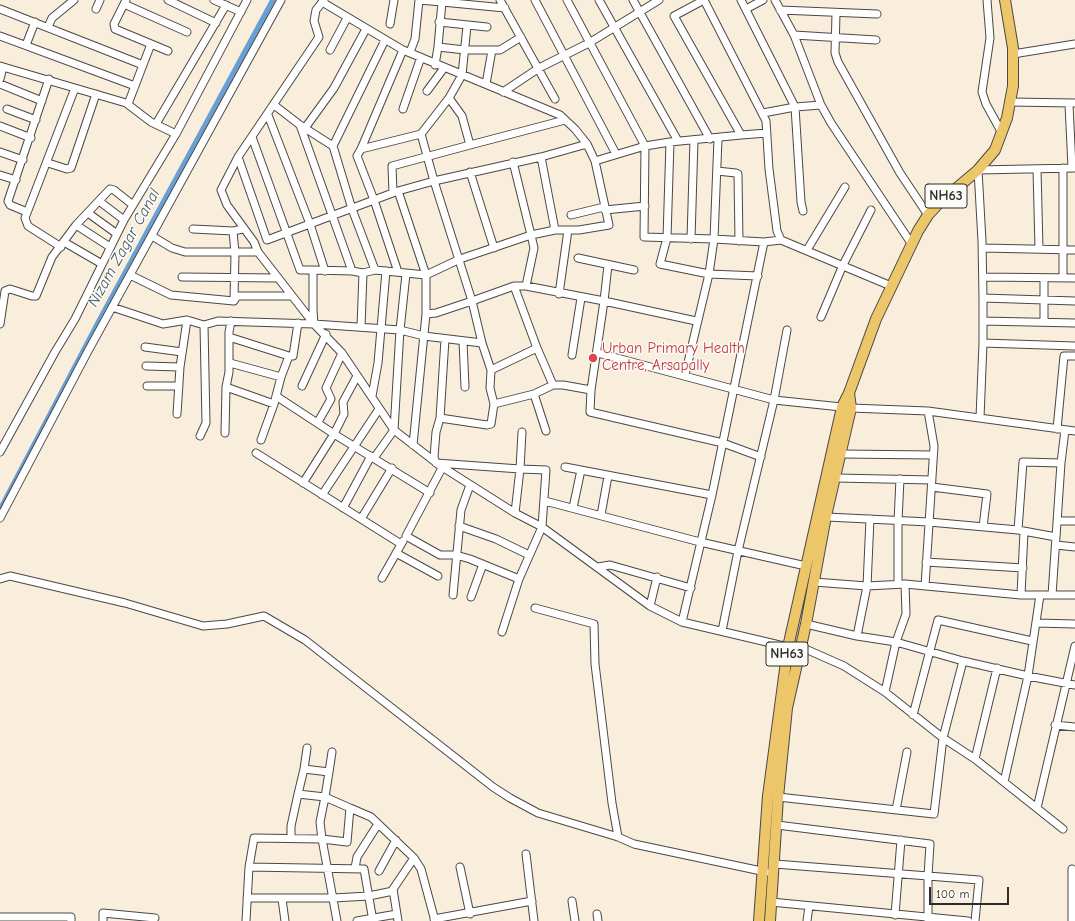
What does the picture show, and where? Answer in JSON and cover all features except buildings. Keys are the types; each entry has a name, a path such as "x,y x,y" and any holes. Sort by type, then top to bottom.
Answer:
{"highway":[{"name":"NH63","path":"759,921 768,796 788,647 806,566 849,393 874,326 911,243 928,215 940,202 978,170 996,150 1002,133 1013,86 1013,54 1005,0"},
{"name":"NH63","path":"770,921 775,864 778,797 787,708 841,454 846,408"}],"street":[{"path":"48,28 52,18 74,0"},
{"path":"96,9 100,0"},
{"path":"168,0 216,24"},
{"path":"214,0 225,3 241,12"},
{"path":"0,452 55,352 75,319 124,220 176,134 247,0"},
{"path":"0,518 112,308 281,0"},
{"path":"390,24 394,0"},
{"path":"398,272 374,200 357,156 406,51 415,38 419,0 505,8"},
{"path":"500,0 555,99"},
{"path":"535,0 616,154"},
{"path":"567,0 645,146 644,237 764,242 781,240 891,286"},
{"path":"600,0 678,141"},
{"path":"633,0 714,139 717,171 714,239 709,274 696,320 685,375"},
{"path":"503,92 539,68 589,43 641,13 659,0"},
{"path":"741,135 674,16 704,0 763,113 767,133 769,169 777,231 781,240"},
{"path":"741,0 795,107 801,202 803,211"},
{"path":"746,9 763,0"},
{"path":"775,0 794,35 821,106 911,243"},
{"path":"987,0 990,38 982,92 986,104 1002,133"},
{"path":"252,137 300,270 352,271 363,273 375,270 426,275 460,259 531,235 555,230 609,225 604,209 595,161 587,144 560,115 486,84 435,65 385,40 347,18 323,1 316,10 314,21 319,37 268,115 252,137 238,157 221,190 227,205 243,229 254,242 258,252 314,324 326,334 342,353 394,430 442,468 515,513 542,527 650,606 682,622 788,647 801,647 844,666 885,692 943,738 975,759 1063,829"},
{"path":"435,65 442,1"},
{"path":"168,51 115,29 114,24 125,2 187,32"},
{"path":"156,124 216,24 225,3"},
{"path":"0,9 143,65"},
{"path":"780,10 877,14"},
{"path":"836,13 835,37 838,62 900,173 928,215"},
{"path":"330,50 347,18"},
{"path":"26,45 35,22"},
{"path":"439,22 487,27"},
{"path":"361,150 421,134 449,98 462,75 467,26"},
{"path":"302,126 334,88 366,29"},
{"path":"794,35 876,40"},
{"path":"0,36 135,86"},
{"path":"438,47 465,50 500,50 521,37"},
{"path":"333,146 385,40"},
{"path":"128,104 151,44"},
{"path":"1013,54 1075,44"},
{"path":"486,84 492,50"},
{"path":"403,109 421,58"},
{"path":"0,78 2,67 49,79 128,104 156,124 176,134"},
{"path":"427,91 444,68"},
{"path":"28,212 8,204 31,138 49,79"},
{"path":"0,84 42,101"},
{"path":"75,88 25,221 28,226 102,264"},
{"path":"48,163 67,169 71,168 96,94"},
{"path":"449,98 462,116 470,145"},
{"path":"980,418 984,277 978,170 1037,170 1073,168 1072,104 1010,102"},
{"path":"274,105 302,126 333,146 352,209 375,270"},
{"path":"763,113 795,107 821,106"},
{"path":"7,109 36,120"},
{"path":"268,115 310,224 325,271"},
{"path":"413,445 426,314 426,275 396,192 392,166 427,155 565,120"},
{"path":"0,126 31,138"},
{"path":"302,126 352,271"},
{"path":"595,161 645,146 678,141 714,139 767,133"},
{"path":"421,134 434,181 460,259 482,343 491,370 490,388 494,404 492,422 487,425 440,418"},
{"path":"691,239 694,140"},
{"path":"670,142 667,238 660,264 709,274 758,276"},
{"path":"238,157 268,240 396,192 434,181 513,162 541,157 587,144"},
{"path":"0,152 23,160"},
{"path":"541,157 555,230"},
{"path":"513,162 534,248 526,286"},
{"path":"1063,168 1063,278"},
{"path":"1037,170 1039,249"},
{"path":"717,171 738,174 739,241"},
{"path":"470,172 494,248"},
{"path":"0,175 16,180"},
{"path":"807,250 845,187"},
{"path":"0,324 5,291 10,289 36,296 52,257 76,225 112,189 133,205"},
{"path":"99,201 124,220"},
{"path":"571,215 604,209 644,206"},
{"path":"821,317 843,265 871,210"},
{"path":"88,213 117,234"},
{"path":"76,225 110,247"},
{"path":"193,229 233,231 243,229"},
{"path":"559,294 568,230"},
{"path":"233,231 235,253 234,301"},
{"path":"152,236 172,248 185,252 258,252"},
{"path":"682,622 712,495 764,242"},
{"path":"983,248 1075,250"},
{"path":"578,258 634,270"},
{"path":"608,265 598,353 591,390 590,412 723,444 761,457"},
{"path":"313,270 314,324"},
{"path":"372,396 378,364 386,272"},
{"path":"361,326 363,273"},
{"path":"342,508 373,457 394,430 400,330 406,274"},
{"path":"130,275 171,295 234,301"},
{"path":"182,277 278,278"},
{"path":"984,277 1075,278"},
{"path":"1044,278 1044,322"},
{"path":"426,314 436,313 472,302 514,286 526,286 559,294 696,320"},
{"path":"514,286 553,386"},
{"path":"234,301 237,296 291,296"},
{"path":"572,355 581,298"},
{"path":"983,298 1075,301"},
{"path":"112,308 163,324 187,320 204,325 218,321 231,321 361,326 400,330 424,336 482,343"},
{"path":"177,414 180,367 187,320"},
{"path":"983,320 1075,324"},
{"path":"225,434 226,387 230,363 229,337 231,321"},
{"path":"229,337 293,356 298,323"},
{"path":"200,436 206,423 204,325"},
{"path":"722,631 738,551 774,400 787,330"},
{"path":"302,386 326,334"},
{"path":"435,462 436,432 440,418 445,339"},
{"path":"463,341 466,386"},
{"path":"983,343 1075,346"},
{"path":"145,347 182,352"},
{"path":"491,370 537,348"},
{"path":"318,422 331,399 326,388 342,353"},
{"path":"598,353 774,400 846,408 928,411 1075,431"},
{"path":"261,440 289,356"},
{"path":"1052,595 1061,463 1064,356 1075,356"},
{"path":"230,363 281,377"},
{"path":"146,366 180,367"},
{"path":"303,483 334,434 344,414 344,400 358,376"},
{"path":"494,404 534,394 553,386 563,385 591,390"},
{"path":"147,386 179,386"},
{"path":"226,387 274,404"},
{"path":"534,394 546,432"},
{"path":"276,396 318,422 334,434 392,468 430,493"},
{"path":"322,495 353,445 379,409"},
{"path":"925,586 934,455 934,446 928,411"},
{"path":"515,513 522,432"},
{"path":"256,453 401,544"},
{"path":"841,454 934,455"},
{"path":"435,462 546,470 545,502 542,527 529,555 502,632"},
{"path":"1021,595 1023,568 1021,530 1023,462 1061,463"},
{"path":"565,467 712,495"},
{"path":"362,519 392,468"},
{"path":"382,578 430,493 442,468"},
{"path":"573,508 581,470"},
{"path":"601,515 608,476"},
{"path":"836,478 900,480 932,483 987,494 983,527"},
{"path":"885,692 896,642 906,614 902,584 898,521 900,480"},
{"path":"453,595 461,510 470,485"},
{"path":"545,502 601,515 700,542 806,566"},
{"path":"827,517 929,522 1021,530 1056,537"},
{"path":"857,636 867,586 870,519"},
{"path":"1058,521 1075,521"},
{"path":"459,526 496,539 529,555"},
{"path":"406,536 440,555 456,555 484,564 520,579"},
{"path":"1056,545 1075,546"},
{"path":"396,552 438,576"},
{"path":"926,562 1023,568"},
{"path":"471,597 484,564"},
{"path":"598,567 607,564 657,577 691,588"},
{"path":"0,580 10,576 125,602 203,626 227,624 264,616 305,640 493,788 538,813 618,837 634,844 762,871 774,875"},
{"path":"650,606 657,577"},
{"path":"814,582 867,586 902,584 1021,595 1075,595"},
{"path":"1004,782 1028,676 1040,595"},
{"path":"535,608 594,624 595,664 612,803 618,837"},
{"path":"913,715 938,620 1032,641"},
{"path":"1036,623 1075,624"},
{"path":"806,624 857,636 896,642 929,652 1028,676 1075,685"},
{"path":"1037,808 1055,725 1075,646"},
{"path":"778,797 934,814 943,738 963,660"},
{"path":"975,759 997,668"},
{"path":"1055,725 1075,727"},
{"path":"291,838 291,826 304,769 307,748"},
{"path":"332,752 320,822 337,921"},
{"path":"896,810 907,752"},
{"path":"304,769 329,772"},
{"path":"298,794 324,797 371,817 396,840 414,858 421,869 434,920 532,901"},
{"path":"246,921 249,867 254,838 322,839 347,842 350,808"},
{"path":"355,868 357,857 378,824"},
{"path":"777,825 930,844 928,919"},
{"path":"379,871 396,840"},
{"path":"896,915 897,875 901,840"},
{"path":"526,854 534,921"},
{"path":"357,921 397,917 393,891 414,858"},
{"path":"775,864 897,875 979,880 975,921"},
{"path":"249,867 327,867 364,869 373,920"},
{"path":"460,867 470,914"},
{"path":"1072,869 1072,921"},
{"path":"247,898 333,898 369,896 393,891"},
{"path":"282,899 285,921"},
{"path":"572,901 575,921"},
{"path":"771,902 928,919 968,921"},
{"path":"807,921 809,906"},
{"path":"103,921 103,913 137,919 155,918"},
{"path":"0,917 12,919 70,917 71,921"}],"waterway":[{"name":"Nizam Zagar Canal","path":"0,510 99,321 273,0"}],"place":[{"name":"Urban Primary Health Centre, Arsapally","path":"593,358"}]}
